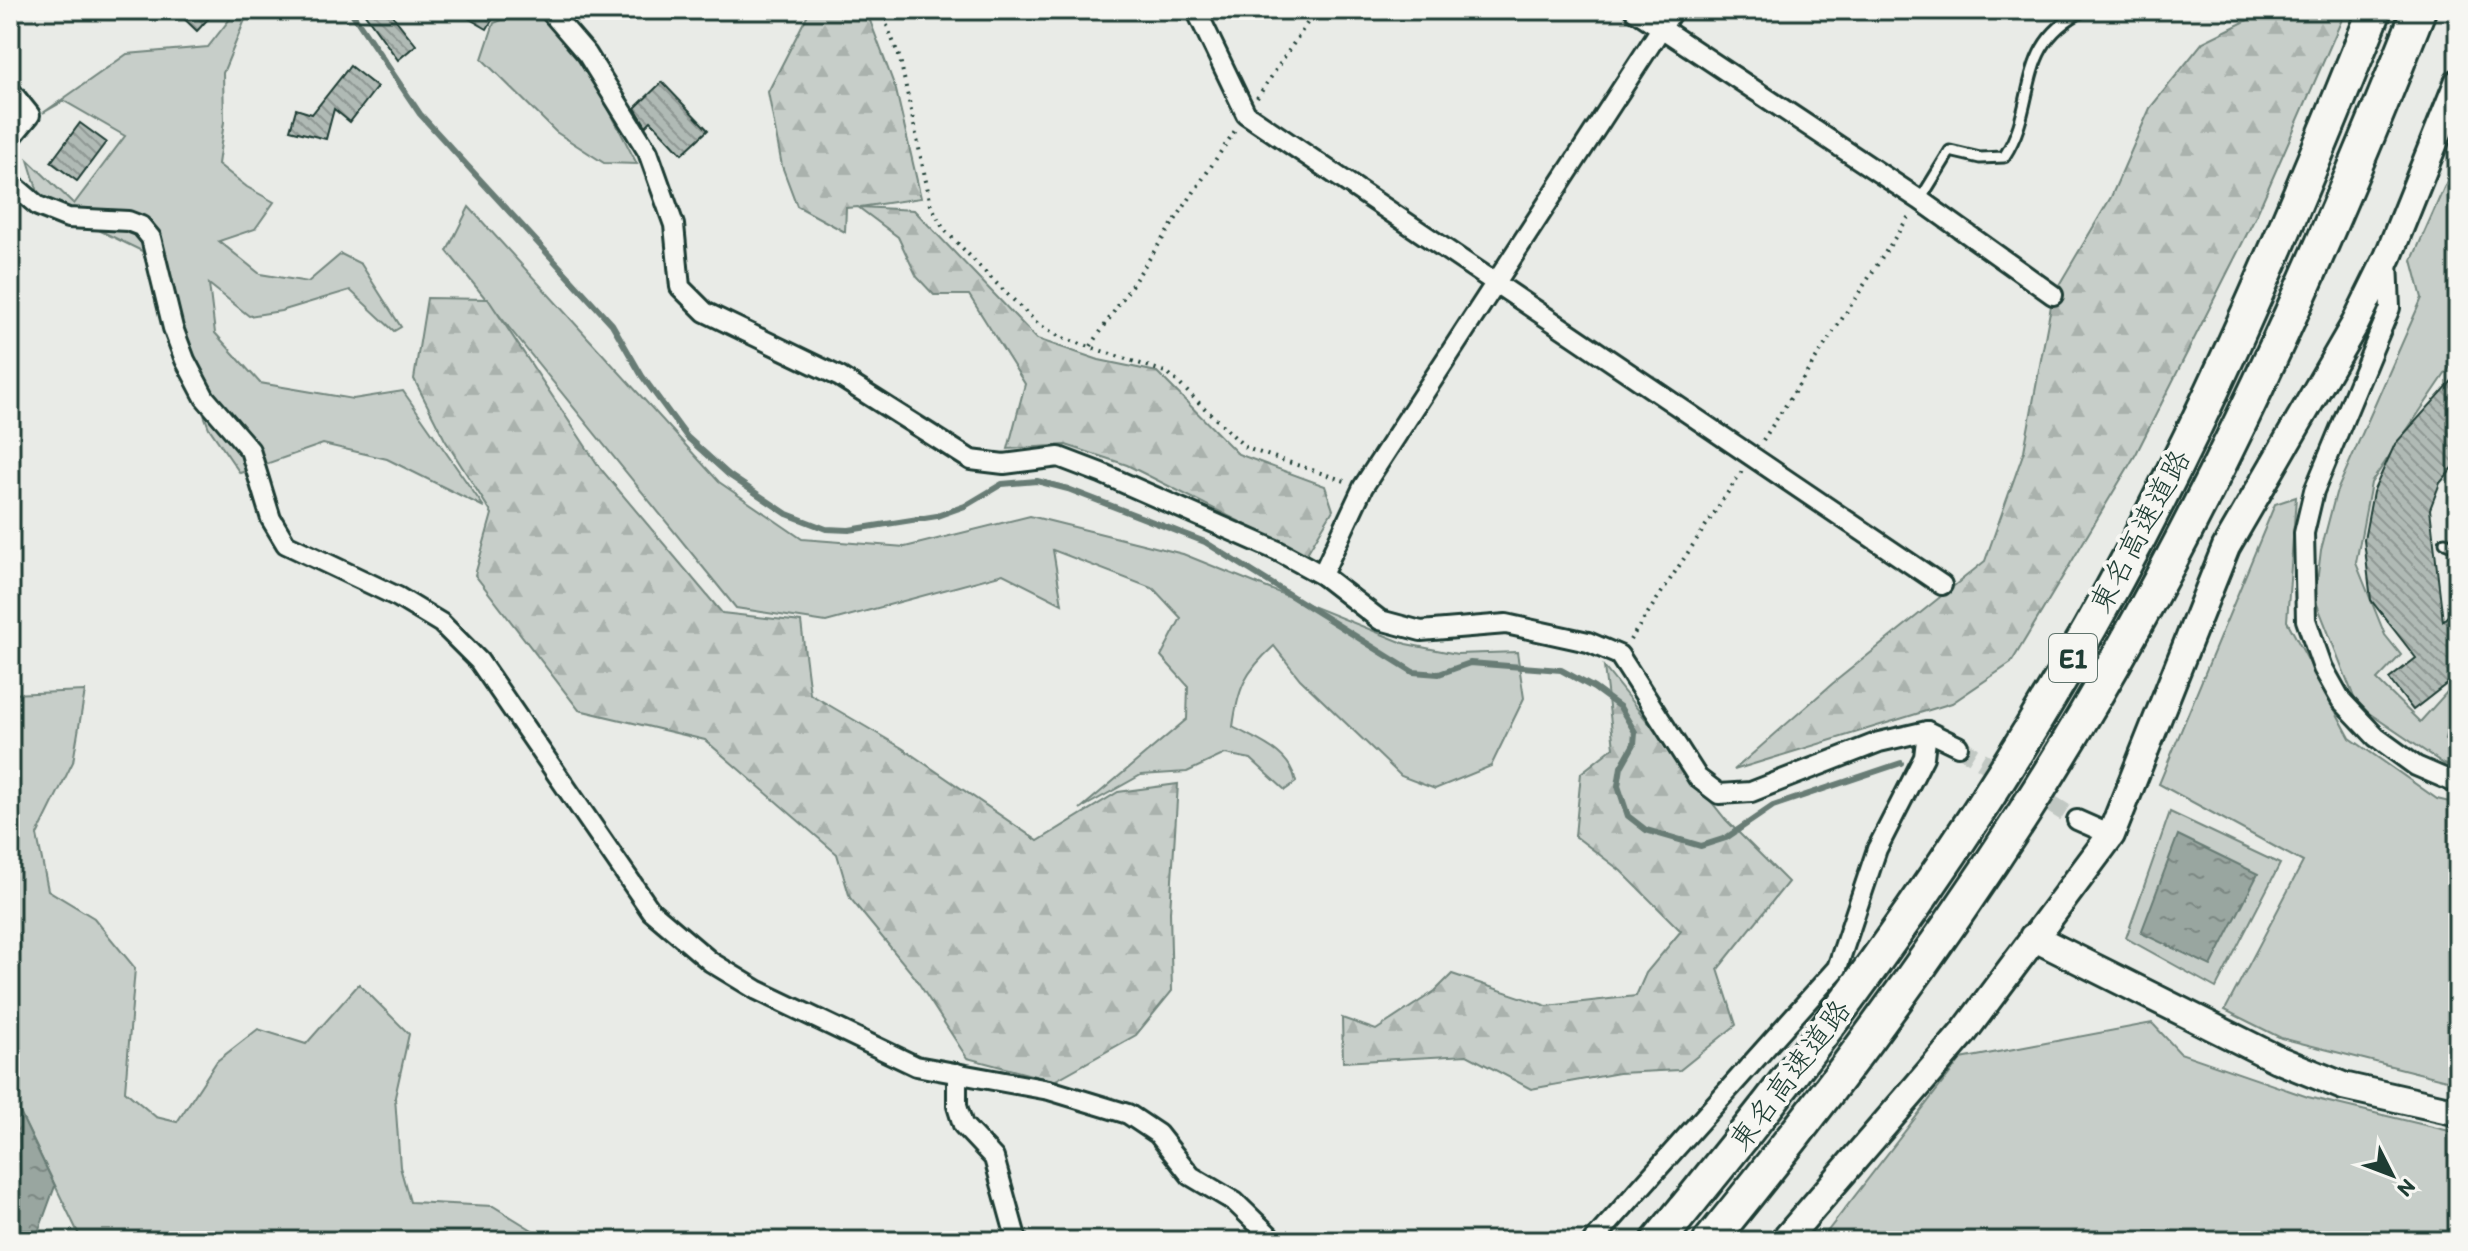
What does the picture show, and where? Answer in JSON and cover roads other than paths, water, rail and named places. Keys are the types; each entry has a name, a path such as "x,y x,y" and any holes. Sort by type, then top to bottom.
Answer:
{"highway":[{"name":"東名高速道路","path":"1658,1241 1780,1093 1882,953 1991,792 2068,667 2184,451 2300,195 2375,10"},
{"name":"東名高速道路","path":"1710,1241 1813,1115 1912,978 2025,812 2113,664 2208,487 2293,308 2419,10"}],"street":[{"path":"549,10 587,54 648,152 674,225 680,287 705,312 794,352 840,377 971,460 1004,464 1059,457 1193,511 1322,575 1380,620 1421,631 1518,625 1588,642 1619,655 1698,778 1719,794 1751,792 1879,742 1927,731 1958,746"},
{"path":"1196,10 1246,114 1942,585"},
{"path":"1634,10 1920,200 2053,295"},
{"path":"1322,575 1363,487 1673,10"},
{"path":"1784,1241 1964,1032 2111,835 2226,547 2355,324 2388,257 2458,83"},
{"path":"10,90 30,115 10,139"},
{"path":"10,182 38,206 68,218 128,221 141,226 151,238 173,328 185,360 205,398 250,450 271,519 286,544 398,597 441,623 479,661 651,911 711,962 757,990 916,1066 1049,1090 1128,1114 1158,1134 1191,1176 1235,1202 1275,1241"},
{"path":"2388,257 2390,308 2314,491 2304,533 2306,620 2323,668 2341,700 2376,737 2416,766 2458,784"},
{"path":"1593,1241 1837,968 1877,849 1924,757 1927,731"},
{"path":"2077,820 2111,835"},
{"path":"2033,937 2277,1059 2343,1086 2458,1112"},
{"path":"957,1073 957,1106 963,1125 994,1158 1017,1241"}],"lane":[{"path":"1920,200 1950,151 1980,158 2004,157 2015,140 2037,51 2071,17 2085,10"},
{"path":"2445,542 2455,546 2458,536"}],"water":[{"path":"2178,835 2258,874 2211,966 2141,933"},
{"path":"10,1102 20,1113 55,1186 35,1241 10,1241"}],"waterway":[{"path":"350,10 420,114 612,324 642,376 687,437 729,475 787,514 826,529 849,530 937,516 965,506 1002,484 1037,481 1068,489 1205,542 1413,672 1439,674 1470,663 1561,670 1594,688 1620,707 1635,732 1634,744 1621,767 1618,786 1628,816 1646,830 1701,846 1726,838 1773,806 1901,763"}],"tunnel":[{"path":"1958,746 2077,820"}]}
